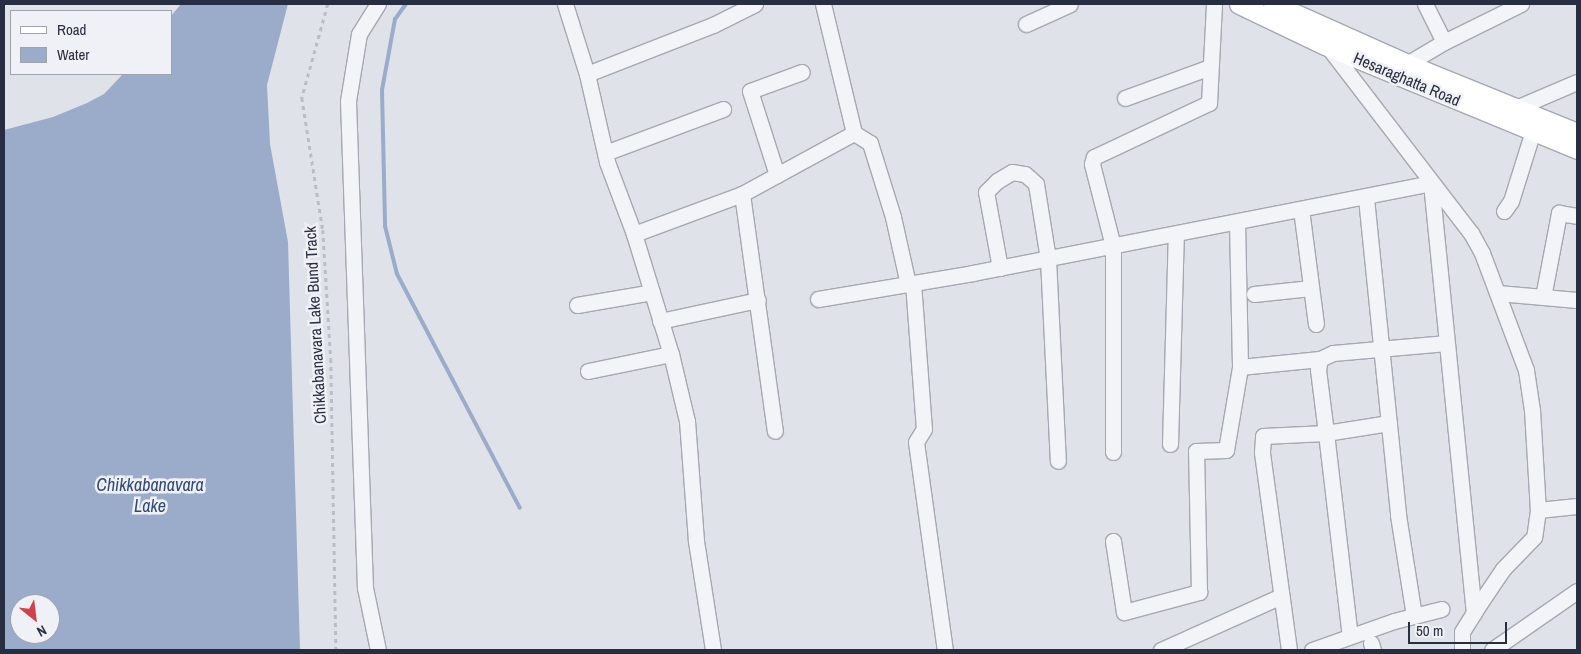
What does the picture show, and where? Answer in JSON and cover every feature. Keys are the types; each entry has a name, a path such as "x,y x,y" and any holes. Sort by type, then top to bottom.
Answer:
{"main road":[{"path":"1239,4 1399,68 1577,132"},
{"path":"1273,4 1327,38"},
{"name":"Hesaraghatta Road","path":"1399,68 1496,116 1577,149"}],"street":[{"path":"378,4 360,34 348,101 364,588 378,650"},
{"path":"565,4 587,74 605,153 634,234 670,354 690,436 696,541 713,650"},
{"path":"587,74 713,25 755,4"},
{"path":"823,4 854,133 870,143 893,217 910,284 924,429 916,442 945,650"},
{"path":"1026,24 1070,4"},
{"path":"1113,452 1113,246 1093,172 1094,157 1209,103 1214,4"},
{"path":"1425,4 1444,42"},
{"path":"1399,68 1444,42 1521,4"},
{"path":"1327,38 1431,184 1471,233 1498,293 1526,370 1532,410 1538,510 1534,537 1503,569 1474,613 1462,632 1462,650"},
{"path":"1125,98 1210,67"},
{"path":"777,175 750,91 802,72"},
{"path":"1496,116 1577,82"},
{"path":"605,153 724,109"},
{"path":"1504,211 1511,201 1533,131"},
{"path":"634,234 742,194 854,133"},
{"path":"1000,268 986,192 997,181 1012,172 1024,174 1036,184 1048,259 1058,461"},
{"path":"818,299 1048,259 1431,184"},
{"path":"1431,184 1474,613"},
{"path":"742,194 775,431"},
{"path":"1366,198 1398,515 1414,616"},
{"path":"1301,209 1316,324"},
{"path":"1543,297 1559,213 1577,216"},
{"path":"1113,541 1124,612 1198,592 1196,451 1226,450 1240,367 1237,222"},
{"path":"1170,444 1176,234"},
{"path":"1254,294 1311,288"},
{"path":"577,305 652,292"},
{"path":"1498,293 1577,300"},
{"path":"660,321 758,300"},
{"path":"1240,367 1320,359 1333,353 1447,343"},
{"path":"588,370 670,354"},
{"path":"1320,359 1318,370 1350,636"},
{"path":"1289,650 1263,436 1326,432 1389,423"},
{"path":"1538,510 1577,506"},
{"path":"1492,650 1577,591"},
{"path":"1161,650 1282,596"},
{"path":"1312,650 1350,636 1441,609"}],"path":[{"name":"Chikkabanavara Lake Bund Track","path":"328,4 302,98 324,240 330,359 336,650"}],"water":[{"name":"Chikkabanavara Lake","path":"181,4 288,4 267,85 270,144 288,242 300,650 4,650 4,130 53,117 104,94 122,75 172,75 172,15"}],"waterway":[{"path":"406,4 395,19 382,90 385,226 397,274 520,508"}]}
